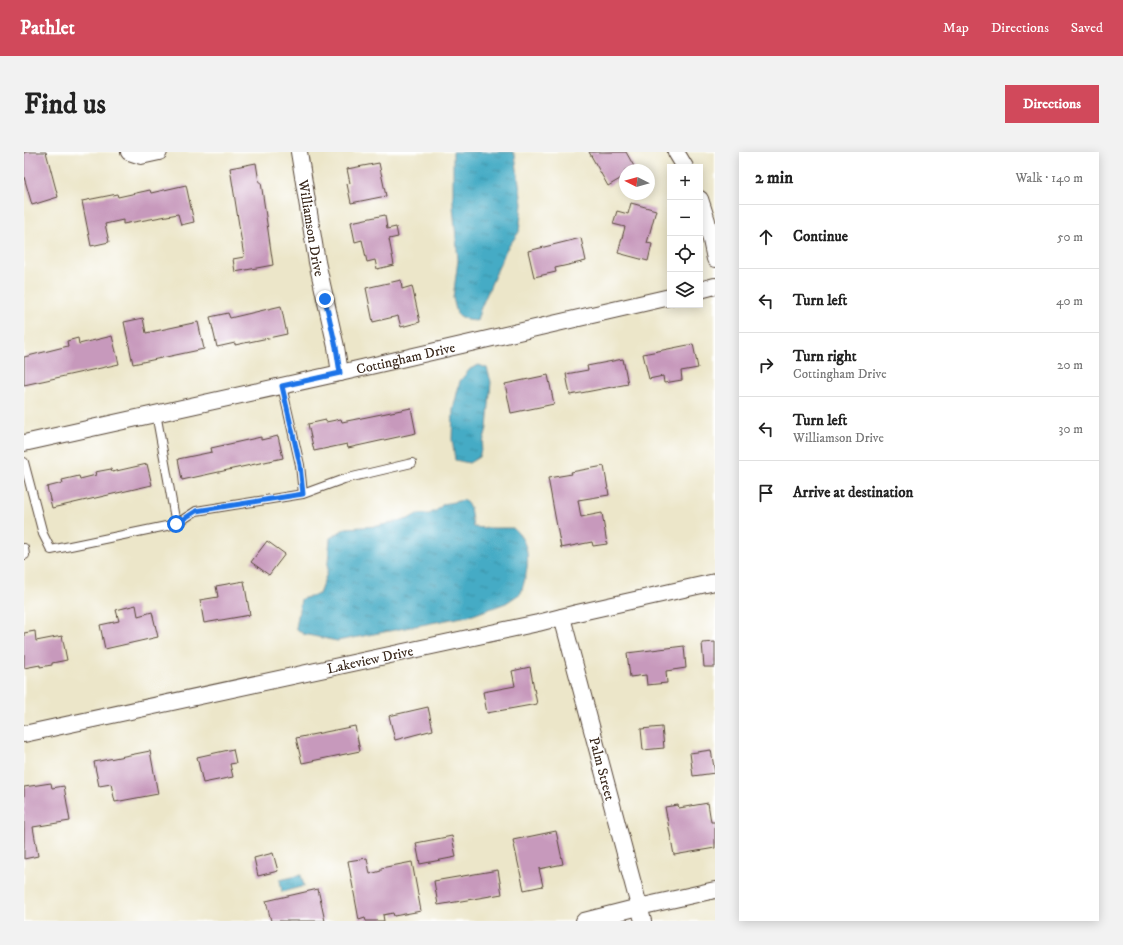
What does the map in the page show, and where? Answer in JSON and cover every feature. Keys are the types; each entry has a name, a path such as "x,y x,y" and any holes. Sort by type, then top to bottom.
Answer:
{"street":[{"path":"129,152 141,156 159,152"},
{"name":"Williamson Drive","path":"299,152 317,262 336,347 340,373"},
{"path":"676,152 683,164"},
{"path":"700,200 707,221 715,259"},
{"path":"703,289 715,286"},
{"name":"Cottingham Drive","path":"24,443 340,373 667,298"},
{"name":"Lakeview Drive","path":"24,734 562,617 715,582"},
{"name":"Palm Street","path":"562,617 641,914"},
{"path":"584,921 641,914 715,890"}],"lane":[{"path":"282,386 300,465 303,494"},
{"path":"156,413 176,524"},
{"path":"24,462 43,534 51,550 176,524 196,511 303,494 344,479 412,463"},
{"path":"24,548 24,556"}],"water":[{"path":"453,152 513,152 515,155 522,204 519,232 506,250 480,310 477,321 467,320 457,314 453,298 458,260 453,206"},
{"path":"479,365 487,368 491,382 487,428 479,457 469,463 455,460 452,439 453,410 460,381 470,369"},
{"path":"464,500 470,507 473,527 513,528 520,535 527,550 528,559 526,576 521,593 506,603 473,615 337,641 303,634 296,628 301,599 319,594 327,573 330,538 346,528 377,526 408,519 417,514 429,514 437,510 443,504"},
{"path":"301,875 304,886 282,892 280,880"}],"building":[{"path":"24,152 46,152 58,197 32,205 24,177"},
{"path":"589,152 626,152 633,164 619,164 619,180 608,186"},
{"path":"256,163 259,182 261,182 273,265 235,272 233,259 244,257 230,168"},
{"path":"379,163 386,196 351,203 347,184 350,183 347,169"},
{"path":"186,185 194,222 181,225 178,214 123,224 123,220 105,224 109,242 91,246 82,201 117,194 118,197 150,190 151,193"},
{"path":"631,203 656,210 647,243 652,244 648,261 618,253 625,227 613,224 617,211 628,214"},
{"path":"385,215 387,229 396,227 398,237 389,239 394,265 377,269 375,260 367,262 362,240 355,242 351,222"},
{"path":"581,238 586,261 555,268 556,272 534,277 528,251"},
{"path":"401,280 402,289 412,286 420,322 401,327 398,316 373,322 366,288"},
{"path":"281,306 287,334 235,345 235,343 217,347 210,317 228,313 230,318"},
{"path":"143,318 146,333 198,322 204,349 133,364 124,322"},
{"path":"112,336 119,364 24,385 24,357 68,346 67,341 78,338 79,344"},
{"path":"693,344 698,368 681,371 682,380 664,383 663,376 649,379 643,354"},
{"path":"623,359 628,384 570,395 566,374 588,370 587,366"},
{"path":"548,375 554,404 511,413 505,384"},
{"path":"411,408 416,433 348,448 347,444 314,451 308,424 326,420 326,422 341,419 342,422"},
{"path":"278,436 283,458 182,480 178,459 212,452 211,448 261,437 261,440"},
{"path":"147,464 152,485 52,508 47,487 63,483 62,480 79,476 80,479 96,475 95,472 111,469 112,472"},
{"path":"604,466 609,495 578,500 581,517 602,513 607,544 593,546 592,542 561,548 548,478"},
{"path":"267,541 285,554 269,575 251,562"},
{"path":"244,581 250,615 204,623 200,600 218,597 216,586"},
{"path":"136,605 138,616 152,612 158,637 105,649 100,625 119,621 116,610"},
{"path":"35,631 36,641 62,636 67,660 52,663 52,665 40,667 40,665 24,668 24,633"},
{"path":"715,642 715,667 704,667 702,643"},
{"path":"684,646 686,668 666,671 667,683 647,685 646,675 630,677 627,653"},
{"path":"530,667 537,704 487,713 483,692 515,686 512,671"},
{"path":"428,707 433,730 395,740 389,716"},
{"path":"355,726 360,751 302,763 296,738"},
{"path":"662,727 664,748 643,750 641,729"},
{"path":"233,749 236,763 230,764 233,777 203,783 197,757"},
{"path":"711,750 715,773 693,776 690,753"},
{"path":"150,751 158,794 115,802 111,784 99,786 94,762"},
{"path":"51,783 52,788 64,786 70,821 33,827 38,856 24,859 24,787"},
{"path":"708,803 711,822 715,822 715,848 674,855 665,807 678,805 679,808"},
{"path":"556,831 563,864 539,869 543,886 524,890 513,840"},
{"path":"452,836 456,857 420,864 416,843"},
{"path":"273,853 278,871 258,876 254,858"},
{"path":"367,858 370,874 381,871 381,868 412,862 421,911 394,916 393,913 383,915 384,921 366,921 365,918 359,920 348,861"},
{"path":"498,870 502,894 438,905 434,881"},
{"path":"318,889 325,921 271,921 266,901"}],"route":[{"path":"176,524 196,511 303,494 300,465 282,386 340,373 336,347 325,299"}]}
